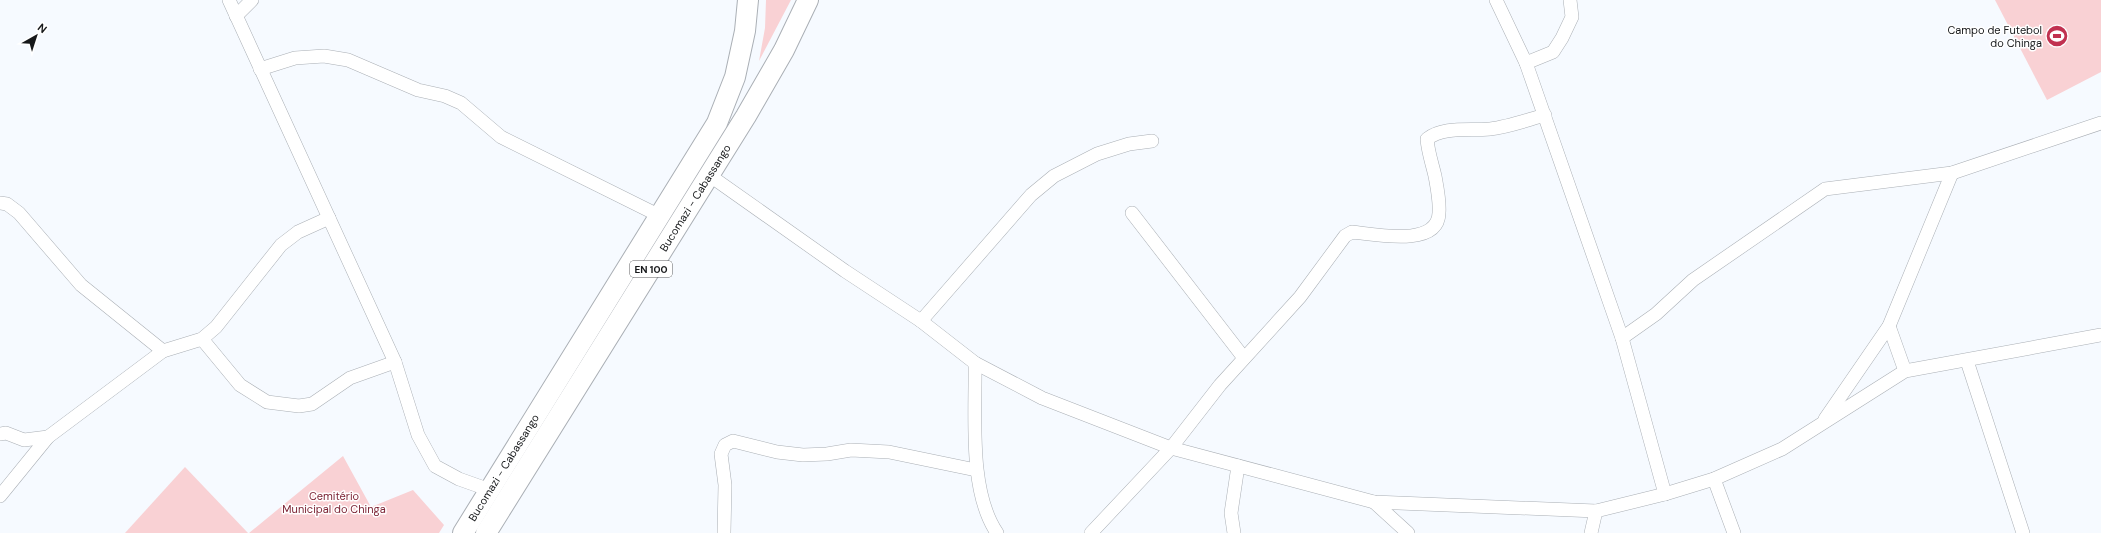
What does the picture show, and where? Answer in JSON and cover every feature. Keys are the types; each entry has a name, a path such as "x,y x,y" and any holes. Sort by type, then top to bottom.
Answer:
{"main road":[{"name":"Bucomazi - Cabassango","path":"463,533 717,123 735,77 745,31 748,0"},
{"name":"Bucomazi - Cabassango","path":"486,533 709,175 784,50 808,0"}],"street":[{"path":"229,0 395,362 418,435 435,466 459,479 490,490"},
{"path":"236,16 252,0"},
{"path":"1496,0 1526,63 1622,338 1666,494"},
{"path":"1526,63 1553,52 1562,38 1572,17 1570,0"},
{"path":"260,69 295,58 324,56 348,60 418,90 445,96 461,103 501,137 660,216"},
{"path":"1092,533 1171,448 1220,385 1300,297 1345,236 1352,232 1405,238 1425,233 1435,225 1440,214 1435,176 1427,139 1434,134 1448,131 1492,129 1545,115"},
{"path":"1622,338 1656,314 1693,280 1825,189 1952,173 2101,123"},
{"path":"922,321 1031,195 1054,176 1097,154 1129,144 1152,141"},
{"path":"1820,426 1889,326 1952,173"},
{"path":"709,175 845,271 922,321 975,363 1042,398 1171,448 1374,502 1596,511 1666,494 1714,479 1782,449 1905,371 1967,361 2101,335"},
{"path":"0,203 7,204 19,213 81,285 162,352"},
{"path":"1132,213 1244,358"},
{"path":"0,496 48,437 162,352 202,339 216,327 281,245 298,232 329,218"},
{"path":"1889,326 1905,371"},
{"path":"202,339 240,385 267,402 299,406 312,404 350,378 395,362"},
{"path":"1967,361 2023,533"},
{"path":"975,363 976,470 983,506 997,533"},
{"path":"0,434 6,433 24,440 48,437"},
{"path":"724,533 725,485 721,454 725,444 733,441 777,452 802,455 827,454 851,450 889,452 976,470"},
{"path":"1234,533 1231,513 1238,466"},
{"path":"1714,479 1734,533"},
{"path":"1374,502 1408,533"},
{"path":"1591,533 1596,511"}],"green space":[{"path":"766,0 791,0 759,61 765,28"},
{"name":"Campo de Futebol do Chinga","path":"1995,0 2101,0 2101,72 2047,100"},
{"name":"Cemitério Municipal do Chinga","path":"343,456 371,507 413,490 444,525 439,533 249,533"},
{"path":"185,467 248,533 125,533"}],"place":[{"name":"Campo de Futebol do Chinga","path":"2057,36"}]}
